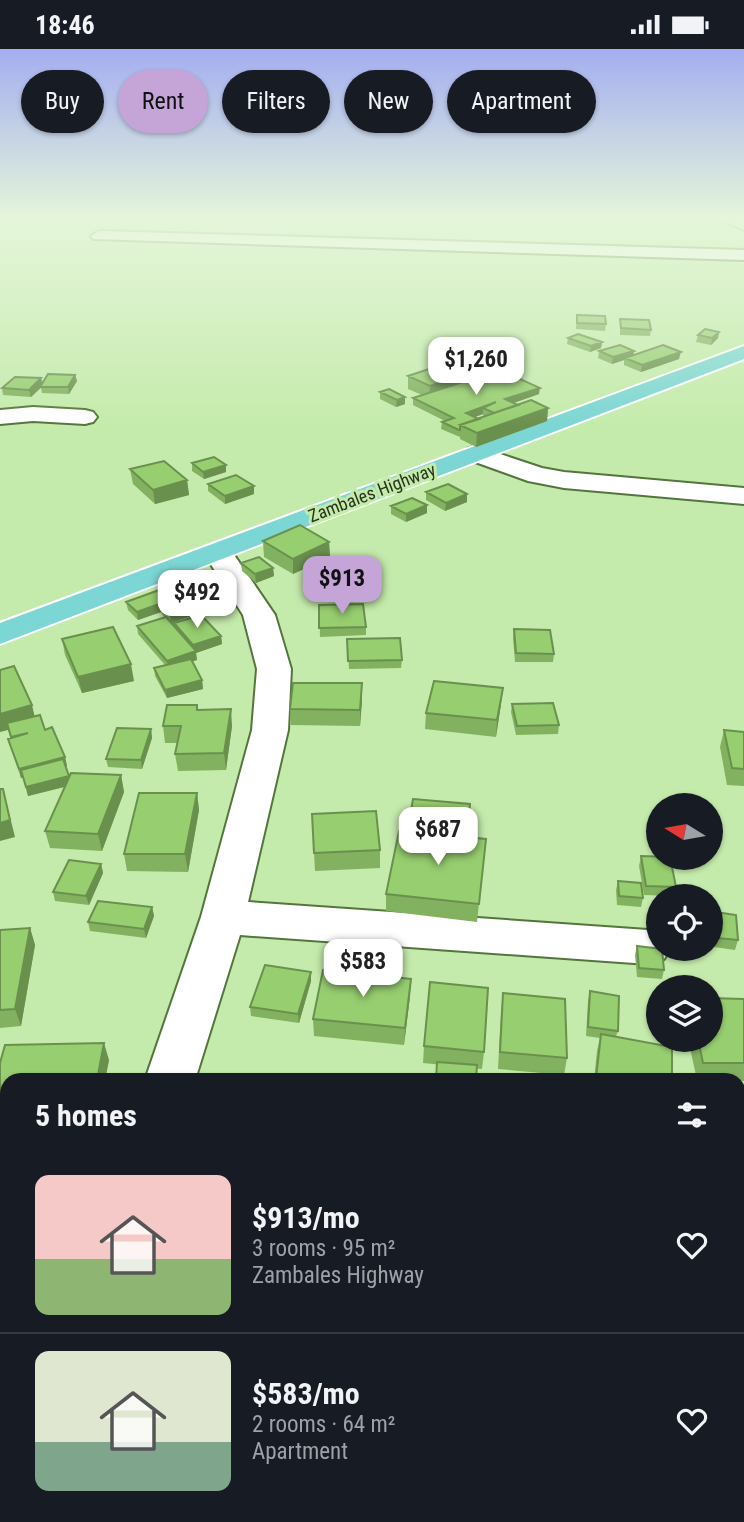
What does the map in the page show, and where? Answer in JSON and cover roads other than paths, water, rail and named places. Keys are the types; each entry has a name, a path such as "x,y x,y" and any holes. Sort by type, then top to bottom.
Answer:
{"main road":[{"name":"Zambales Highway","path":"0,634 744,352"}],"street":[{"path":"0,417 33,414 85,417"},
{"path":"476,454 537,475 564,480 744,496"},
{"path":"172,1073 223,918 270,730 274,669 259,615 218,552"},
{"path":"223,918 646,947"}]}
